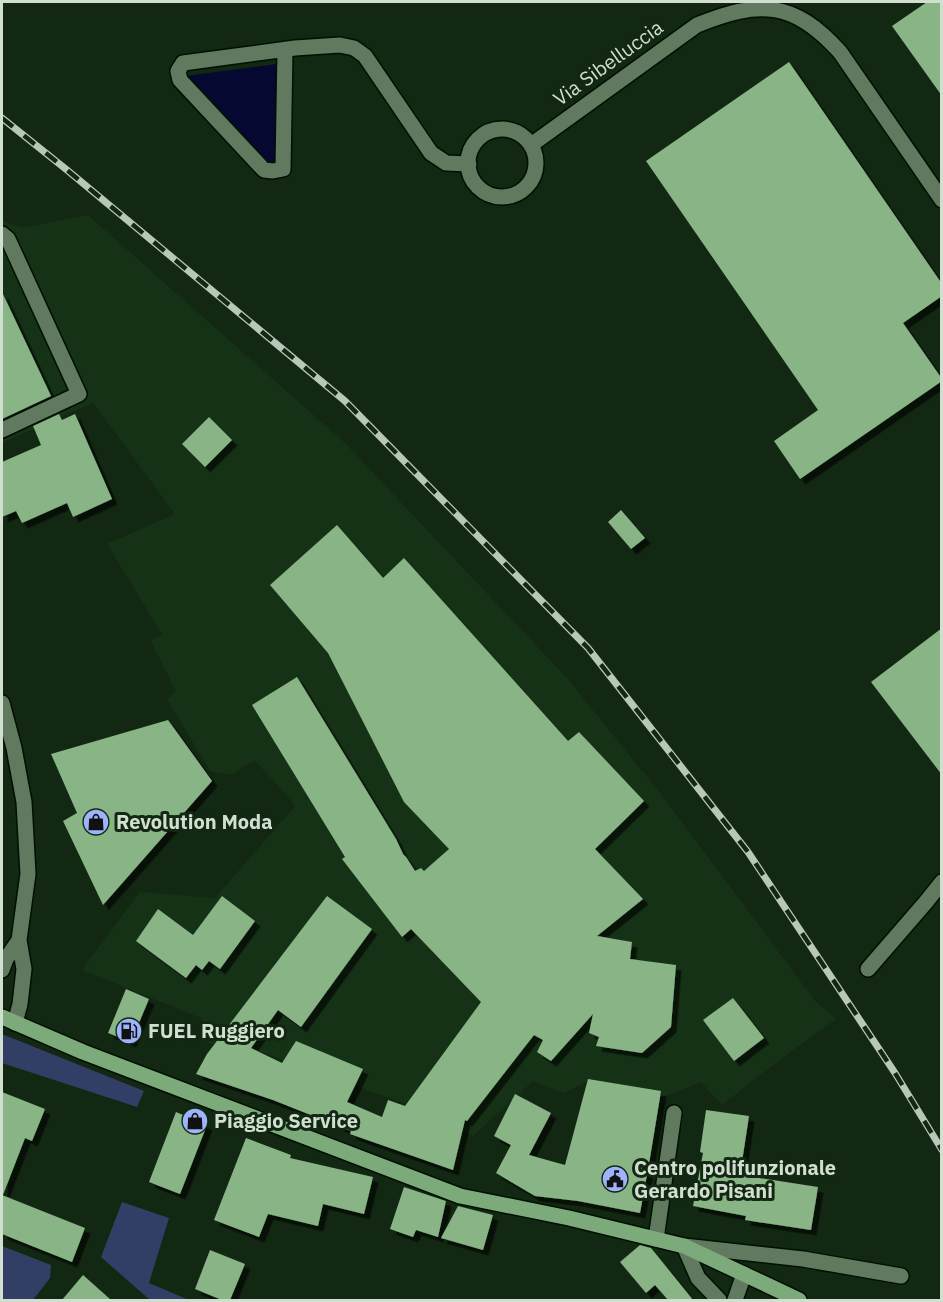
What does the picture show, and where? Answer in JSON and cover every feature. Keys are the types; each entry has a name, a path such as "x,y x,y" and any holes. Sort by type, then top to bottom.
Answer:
{"main road":[{"path":"8,1020 83,1052 460,1196 568,1218 684,1246 799,1300"}],"street":[{"name":"Via Sibelluccia","path":"531,145 697,25 720,15 746,9 779,9 799,17 829,40 840,52 942,200"},
{"path":"285,50 283,169 264,170 180,80 178,71 183,63 285,50 340,45 354,48 365,56 431,153 446,163 469,164"},
{"path":"503,129 514,131 531,145 536,156 536,167 533,178 518,194 507,197 495,196 485,192 477,185 471,175 470,153 475,143 483,136 503,129"},
{"path":"2,234 8,239 79,394 2,430"},
{"path":"2,703 14,748 24,802 28,873 19,940 24,969 20,1004 8,1020"},
{"path":"868,969 942,882"},
{"path":"2,970 6,959 19,940"},
{"path":"656,1239 674,1113"},
{"path":"719,1300 698,1278 684,1246 804,1259 901,1276"},
{"path":"735,1300 744,1275"}],"shaded area":[{"path":"277,64 275,166 269,168 186,76"},
{"path":"88,215 345,443 566,677 661,794 815,1001 836,1019 722,1105 701,1082 664,1097 586,1082 564,1093 533,1081 473,1136 403,1103 264,1053 208,1043 201,1018 82,970 140,892 215,898 295,806 254,760 232,775 210,771 167,699 176,691 151,641 162,634 107,544 175,514 93,403 2,443 2,221 23,228"},
{"path":"2,1034 144,1091 137,1107 2,1063"},
{"path":"122,1202 169,1218 149,1283 189,1300 150,1300 101,1257"},
{"path":"2,1246 51,1265 50,1278 33,1300 2,1300"}],"building":[{"path":"927,2 942,2 942,96 892,26"},
{"path":"789,62 942,284 942,296 903,323 942,381 800,479 774,441 818,410 646,161"},
{"path":"2,292 51,396 2,419"},
{"path":"59,414 62,420 75,414 112,499 73,517 67,503 22,523 16,511 2,517 2,462 41,445 33,426"},
{"path":"209,417 232,440 205,467 182,444"},
{"path":"621,510 645,538 631,549 608,522"},
{"path":"337,525 383,578 404,558 568,741 579,732 644,801 595,849 643,899 597,936 632,942 630,959 676,965 671,1027 642,1053 596,1046 599,1037 589,1033 593,1014 551,1061 537,1052 543,1040 534,1035 467,1121 465,1120 453,1170 350,1134 351,1131 273,1100 196,1074 207,1054 327,896 372,929 301,1027 278,1010 251,1048 282,1063 296,1041 363,1069 347,1102 382,1117 388,1100 405,1106 481,1002 411,929 402,937 342,859 345,857 252,705 297,677 415,871 421,868 424,871 449,849 404,802 328,653 270,585"},
{"path":"942,628 942,775 871,682"},
{"path":"168,720 212,781 103,905 63,821 77,813 51,754"},
{"path":"222,896 255,921 220,969 209,961 202,970 196,965 186,978 136,941 158,909 193,935"},
{"path":"126,989 149,999 131,1042 108,1033"},
{"path":"733,998 764,1038 734,1061 703,1020"},
{"path":"588,1079 661,1091 640,1213 578,1201 535,1196 496,1173 511,1145 494,1136 515,1094 551,1113 529,1155 565,1165"},
{"path":"2,1092 45,1109 32,1141 25,1138 3,1195 2,1194"},
{"path":"706,1110 749,1116 740,1175 818,1187 811,1230 745,1220 746,1216 693,1206 703,1153 700,1152"},
{"path":"176,1112 207,1125 180,1194 149,1182"},
{"path":"246,1138 291,1155 290,1158 373,1177 364,1214 323,1204 318,1226 268,1214 259,1237 214,1220"},
{"path":"404,1187 446,1201 438,1237 416,1230 413,1237 390,1229"},
{"path":"2,1195 85,1228 72,1262 2,1234"},
{"path":"458,1206 493,1215 483,1250 441,1238"},
{"path":"640,1245 651,1248 693,1300 668,1300 655,1285 646,1293 620,1262"},
{"path":"210,1250 245,1264 230,1300 222,1300 195,1289"},
{"path":"83,1275 111,1300 62,1300"}],"railway":[{"path":"2,118 345,401 588,648 748,852 895,1073 942,1150"}],"place":[{"name":"Revolution Moda","path":"96,822"},
{"name":"FUEL Ruggiero","path":"129,1031"},
{"name":"Piaggio Service","path":"195,1121"},
{"name":"Centro polifunzionale Gerardo Pisani","path":"615,1179"}]}
